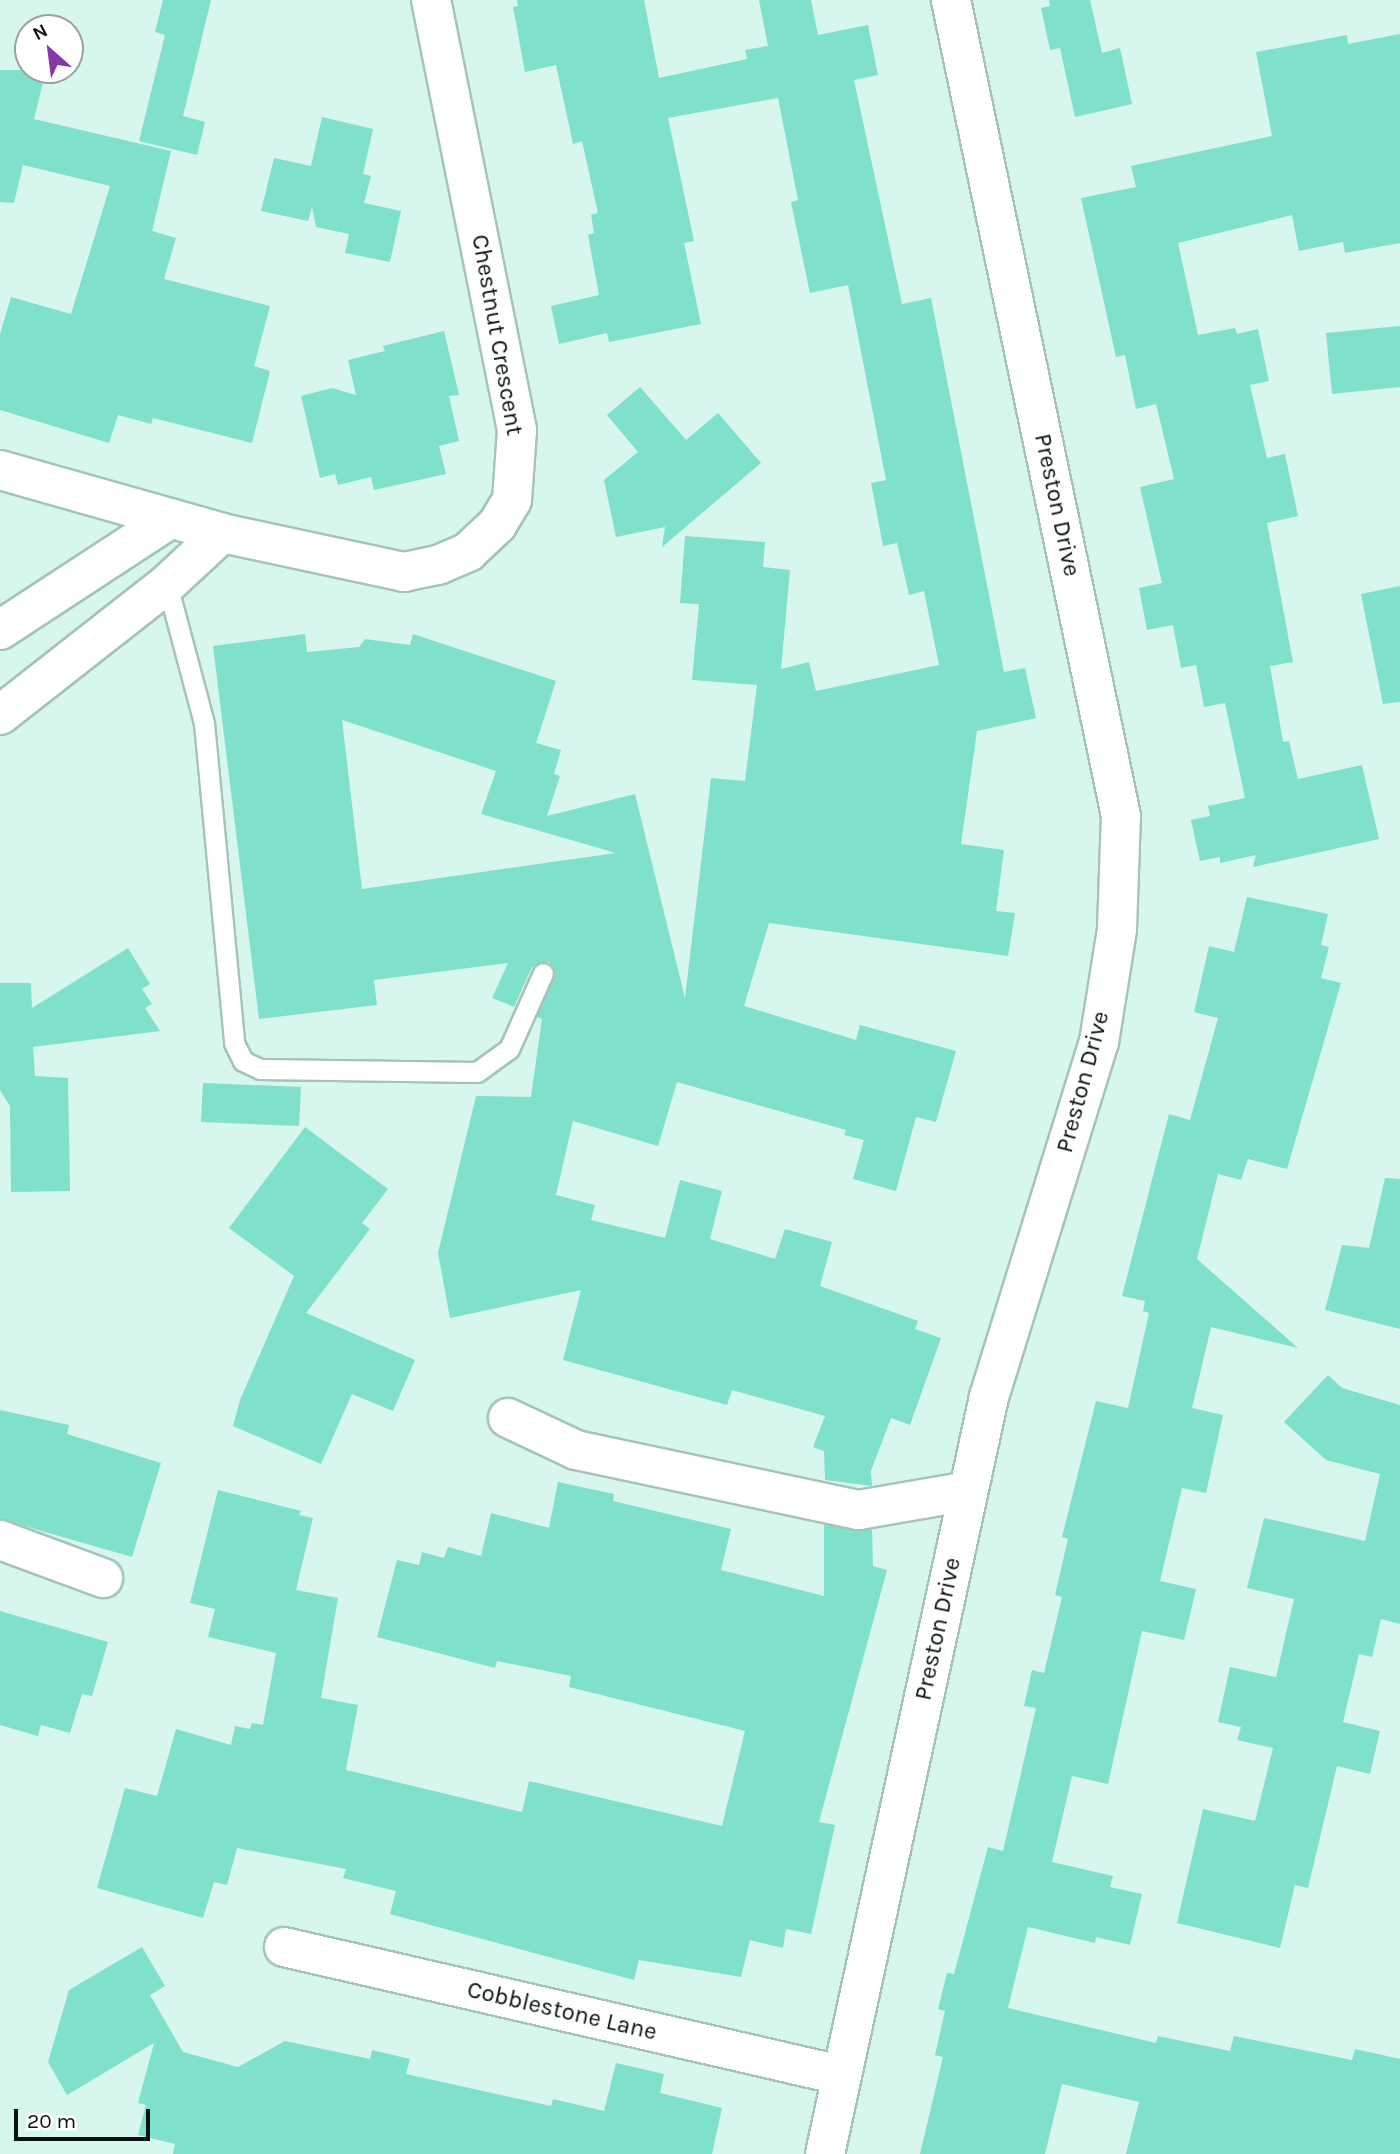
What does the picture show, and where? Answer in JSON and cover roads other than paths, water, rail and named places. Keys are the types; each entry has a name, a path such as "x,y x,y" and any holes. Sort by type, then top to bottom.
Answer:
{"street":[{"name":"Chestnut Crescent","path":"0,470 222,533 404,572 438,565 468,552 497,525 512,500 517,430 431,0"},
{"name":"Preston Drive","path":"825,2154 989,1397 1098,1042 1117,929 1121,816 951,0"},
{"path":"0,630 171,518"},
{"path":"0,715 167,584 222,533"},
{"path":"508,1418 576,1450 859,1510 968,1491"},
{"path":"0,1540 103,1578"},
{"name":"Cobblestone Lane","path":"284,1947 840,2075"}],"lane":[{"path":"167,584 204,723 234,1043 243,1060 260,1069 477,1072 509,1049 543,973"}]}
